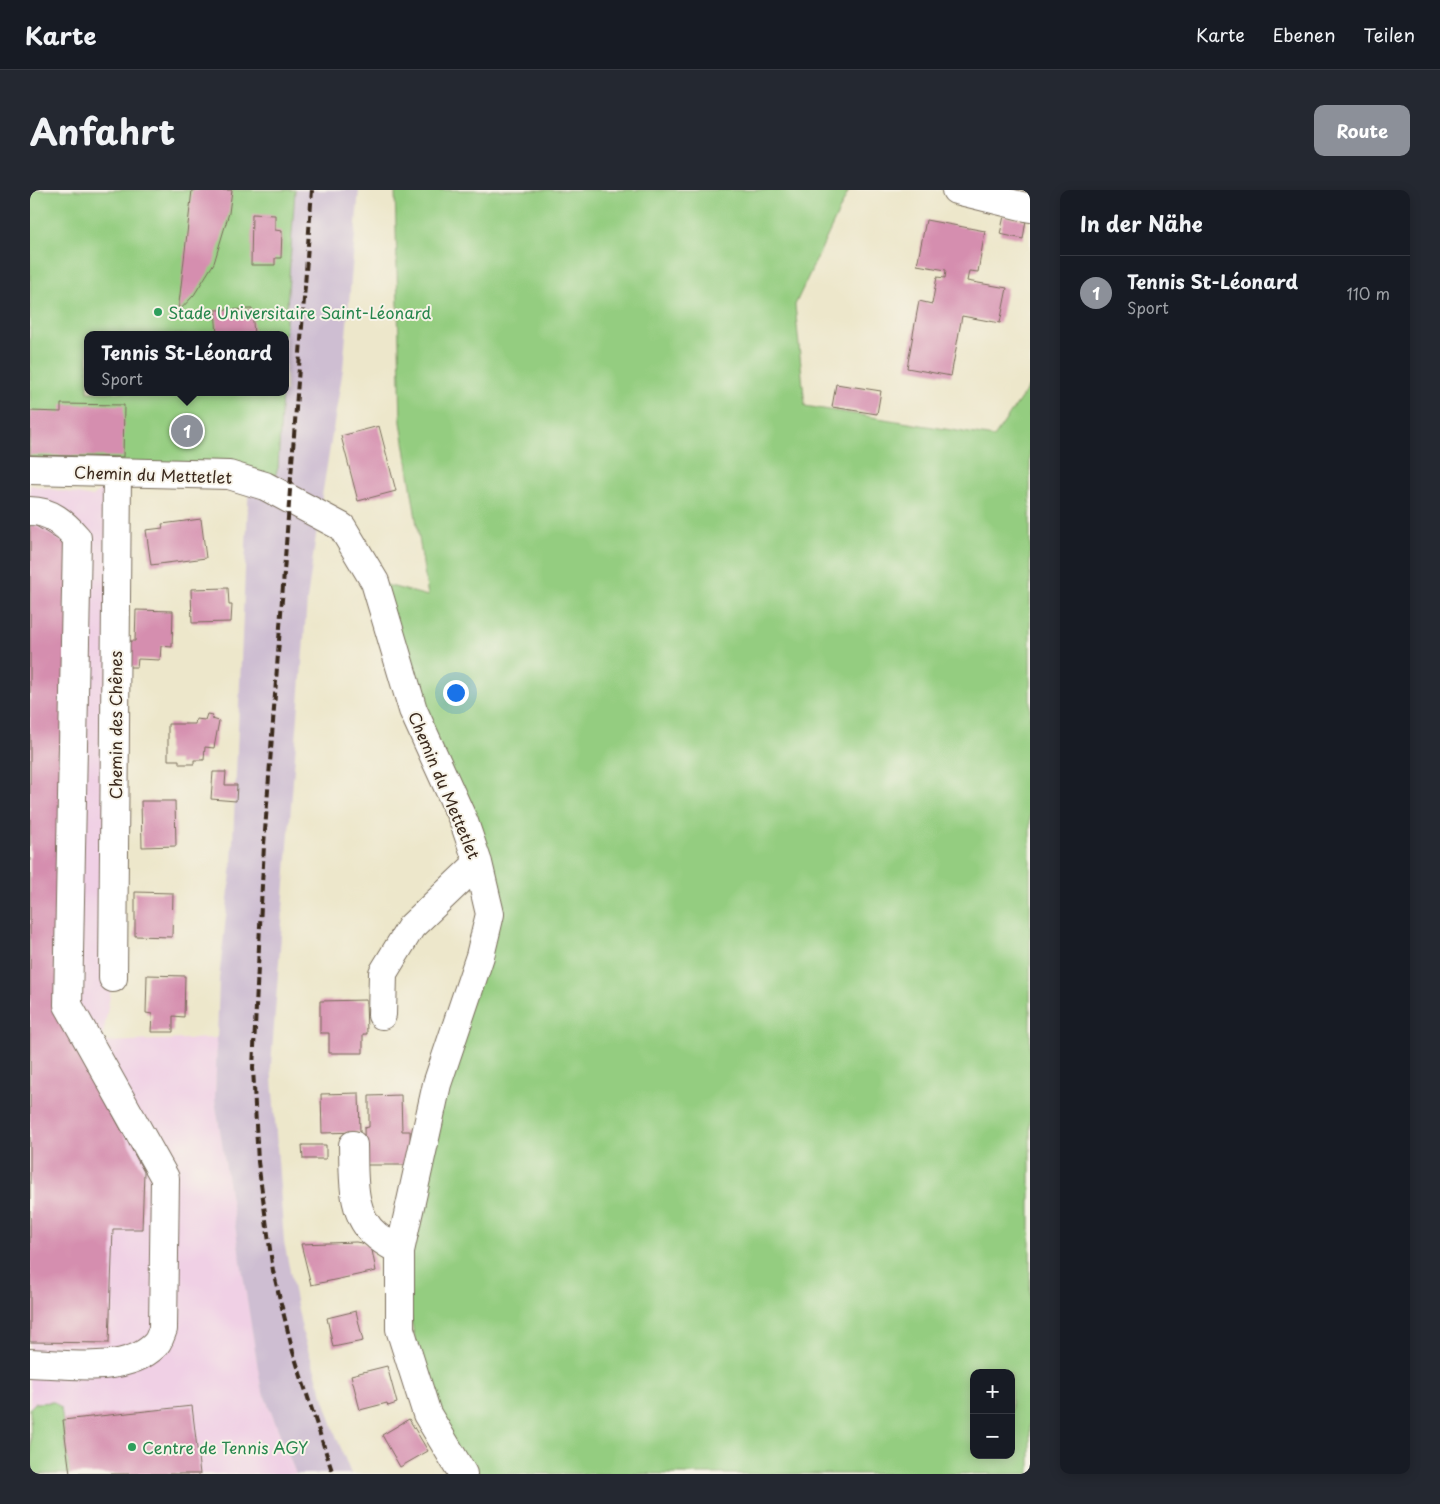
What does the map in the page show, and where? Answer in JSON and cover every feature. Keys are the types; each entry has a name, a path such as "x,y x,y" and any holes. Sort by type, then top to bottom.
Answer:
{"street":[{"path":"956,190 1030,208"},
{"name":"Chemin du Mettetlet","path":"30,470 229,475 249,480 265,486 342,527 375,582 413,710 464,822 478,862 490,914 480,956 437,1084 400,1251 400,1329 427,1414 463,1474"},
{"name":"Chemin des Chênes","path":"113,978 117,472"},
{"path":"30,511 53,515 76,538 68,1005 165,1178 163,1329 156,1345 137,1359 112,1365 30,1363"},
{"path":"382,1016 383,973 411,927 478,862"},
{"path":"353,1145 355,1195 361,1215 375,1235 400,1251"}],"shaded area":[{"path":"295,190 359,190 343,369 307,600 271,1065 284,1242 303,1334 335,1433 351,1474 296,1474 261,1387 215,1100 219,979 232,863 249,480 278,468 282,396 289,396 289,331 285,331"},
{"path":"117,472 113,978 102,1042 217,1038 215,1100 261,1387 296,1474 30,1474 30,485 93,497"}],"green space":[{"name":"Stade Universitaire Saint-Léonard","path":"30,190 295,190 285,331 84,331 84,396 282,396 278,468 275,476 30,465"},
{"path":"395,190 849,190 795,305 805,406 994,437 1030,385 1030,1474 463,1474 427,1414 400,1251 490,914 375,582 428,596 401,422"},
{"path":"54,1402 61,1408 70,1474 32,1474 30,1408 35,1403"}],"building":[{"path":"192,190 232,190 229,213 214,263 194,295 178,312"},
{"path":"252,214 275,215 275,230 282,231 281,258 275,258 275,265 251,265"},
{"path":"1004,216 1026,220 1023,239 1000,234"},
{"path":"926,220 985,231 978,272 969,271 967,281 1007,288 1000,323 962,316 951,376 907,368 919,301 932,304 937,277 945,278 946,270 917,265"},
{"path":"252,309 254,331 217,331 215,310"},
{"path":"836,384 881,391 877,414 832,407"},
{"path":"61,404 124,405 123,457 30,455 30,411 61,412"},
{"path":"379,426 396,491 358,501 341,436"},
{"path":"201,519 206,558 151,565 146,530 163,528 162,524"},
{"path":"30,525 36,526 73,549 65,1026 144,1172 142,1229 113,1229 109,1343 30,1342"},
{"path":"228,588 229,605 232,605 231,622 192,623 191,589"},
{"path":"136,610 173,611 172,647 161,646 160,660 138,659 137,667 125,667 126,641 135,641"},
{"path":"207,714 213,715 212,719 219,721 214,748 205,747 204,760 194,760 194,764 179,764 179,760 168,760 168,724 195,724 196,719 205,720"},
{"path":"213,772 226,772 225,785 237,785 236,801 211,799"},
{"path":"141,801 175,801 176,846 142,847"},
{"path":"135,892 173,893 172,937 135,936"},
{"path":"147,975 185,976 184,1017 173,1016 173,1032 151,1032 152,1014 146,1013"},
{"path":"366,1000 367,1034 363,1034 363,1053 329,1053 329,1033 320,1033 320,1001"},
{"path":"359,1093 360,1132 322,1133 321,1094"},
{"path":"401,1095 402,1131 410,1131 411,1165 365,1165 364,1128 369,1127 369,1096"},
{"path":"302,1145 326,1145 326,1159 303,1159"},
{"path":"356,1242 371,1245 376,1271 311,1285 301,1244"},
{"path":"356,1311 363,1341 333,1347 327,1318"},
{"path":"387,1366 397,1403 388,1406 387,1403 360,1410 351,1375"},
{"name":"Centre de Tennis AGY","path":"192,1406 200,1474 70,1474 63,1420"},
{"path":"409,1419 428,1451 400,1467 382,1435"}],"railway":[{"path":"312,190 264,845 253,1068 258,1162 273,1271 293,1352 333,1474"}],"place":[{"name":"Stade Universitaire Saint-Léonard","path":"158,312"},
{"name":"Tennis St-Léonard","path":"187,431"},
{"name":"Centre de Tennis AGY","path":"132,1447"}]}
